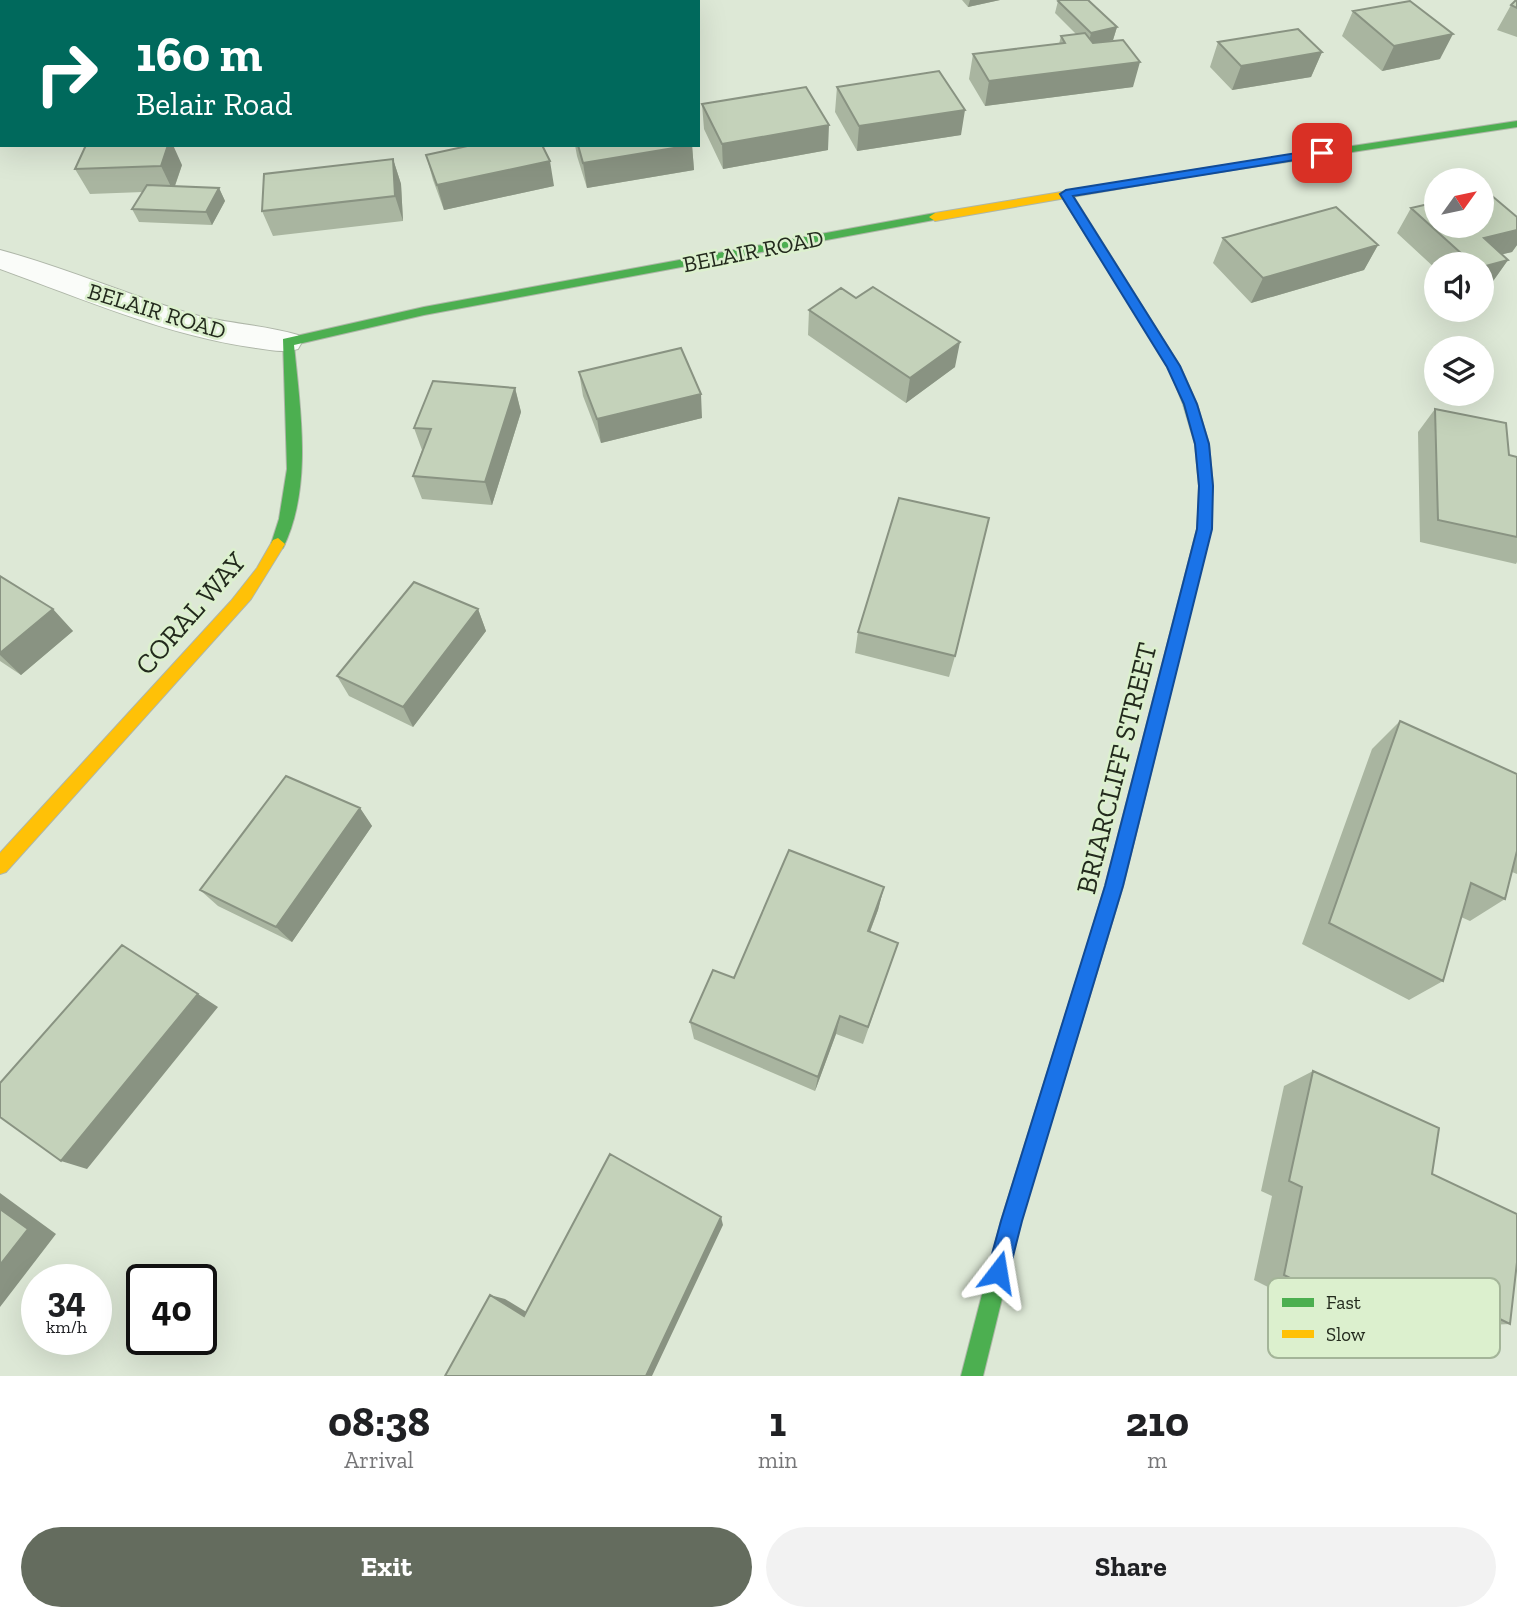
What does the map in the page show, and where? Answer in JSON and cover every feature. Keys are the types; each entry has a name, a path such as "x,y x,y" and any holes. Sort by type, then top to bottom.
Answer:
{"street":[{"name":"BELAIR ROAD","path":"0,259 181,322 229,334 287,342 424,311 1066,194 1517,124"},
{"name":"BRIARCLIFF STREET","path":"972,1376 1011,1221 1114,886 1204,529 1206,486 1203,454 1190,404 1174,366 1066,194"},
{"name":"CORAL WAY","path":"0,866 205,638 241,602 267,565 282,536 293,501 296,468 287,342"}],"building":[{"path":"1088,0 1117,27 1091,33 1058,1"},
{"path":"1410,1 1453,34 1394,46 1353,11"},
{"path":"1298,29 1322,52 1241,66 1218,42"},
{"path":"1085,33 1093,43 1123,40 1140,62 989,81 973,54 1065,43 1061,36"},
{"path":"939,71 965,110 859,126 837,87"},
{"path":"806,87 829,125 722,144 702,104"},
{"path":"85,147 167,147 161,166 75,169"},
{"path":"463,147 543,147 550,161 437,185 426,155"},
{"path":"579,147 680,147 583,163"},
{"path":"393,159 395,196 262,211 264,174"},
{"path":"147,185 219,188 206,212 132,209"},
{"path":"1494,198 1517,217 1517,230 1494,236"},
{"path":"1424,205 1424,220 1411,208"},
{"path":"1336,207 1378,245 1263,278 1223,238"},
{"path":"1444,238 1484,238 1508,260 1494,264 1494,252 1460,252"},
{"path":"873,287 960,342 910,378 809,310 841,288 856,298"},
{"path":"681,348 701,394 597,419 579,372"},
{"path":"433,381 515,388 485,482 413,476 431,429 414,428"},
{"path":"1435,409 1506,423 1509,455 1517,457 1517,537 1438,520"},
{"path":"899,498 989,518 955,656 858,632"},
{"path":"0,576 53,609 0,653"},
{"path":"414,582 478,609 403,707 337,676"},
{"path":"1400,721 1517,774 1517,851 1505,899 1471,883 1443,981 1329,923"},
{"path":"286,776 360,808 276,927 200,890"},
{"path":"789,850 884,887 868,931 898,943 868,1027 840,1016 818,1077 690,1022 713,970 734,978"},
{"path":"122,945 198,994 61,1161 0,1117 0,1083"},
{"path":"1313,1071 1439,1128 1432,1174 1517,1214 1517,1262 1510,1324 1500,1319 1500,1278 1290,1278 1284,1275 1302,1187 1289,1181"},
{"path":"610,1154 721,1217 646,1376 445,1376 490,1295 524,1316"},
{"path":"0,1209 28,1229 0,1265"}],"traffic: fast":[{"path":"1200,172 1517,124"},
{"path":"1066,194 1174,366 1190,404 1202,444 1206,486 1205,514"},
{"path":"278,544 291,495 293,469 293,419 287,342 424,311 935,217"},
{"path":"972,1376 1011,1221 1098,939"}],"traffic: slow":[{"path":"935,217 1200,172"},
{"path":"1098,939 1114,886 1204,529 1205,514"},
{"path":"0,866 245,594 278,544"}],"route":[{"path":"998,1272 1011,1221 1114,886 1204,529 1206,486 1202,444 1190,404 1174,366 1066,194 1322,153"}]}
